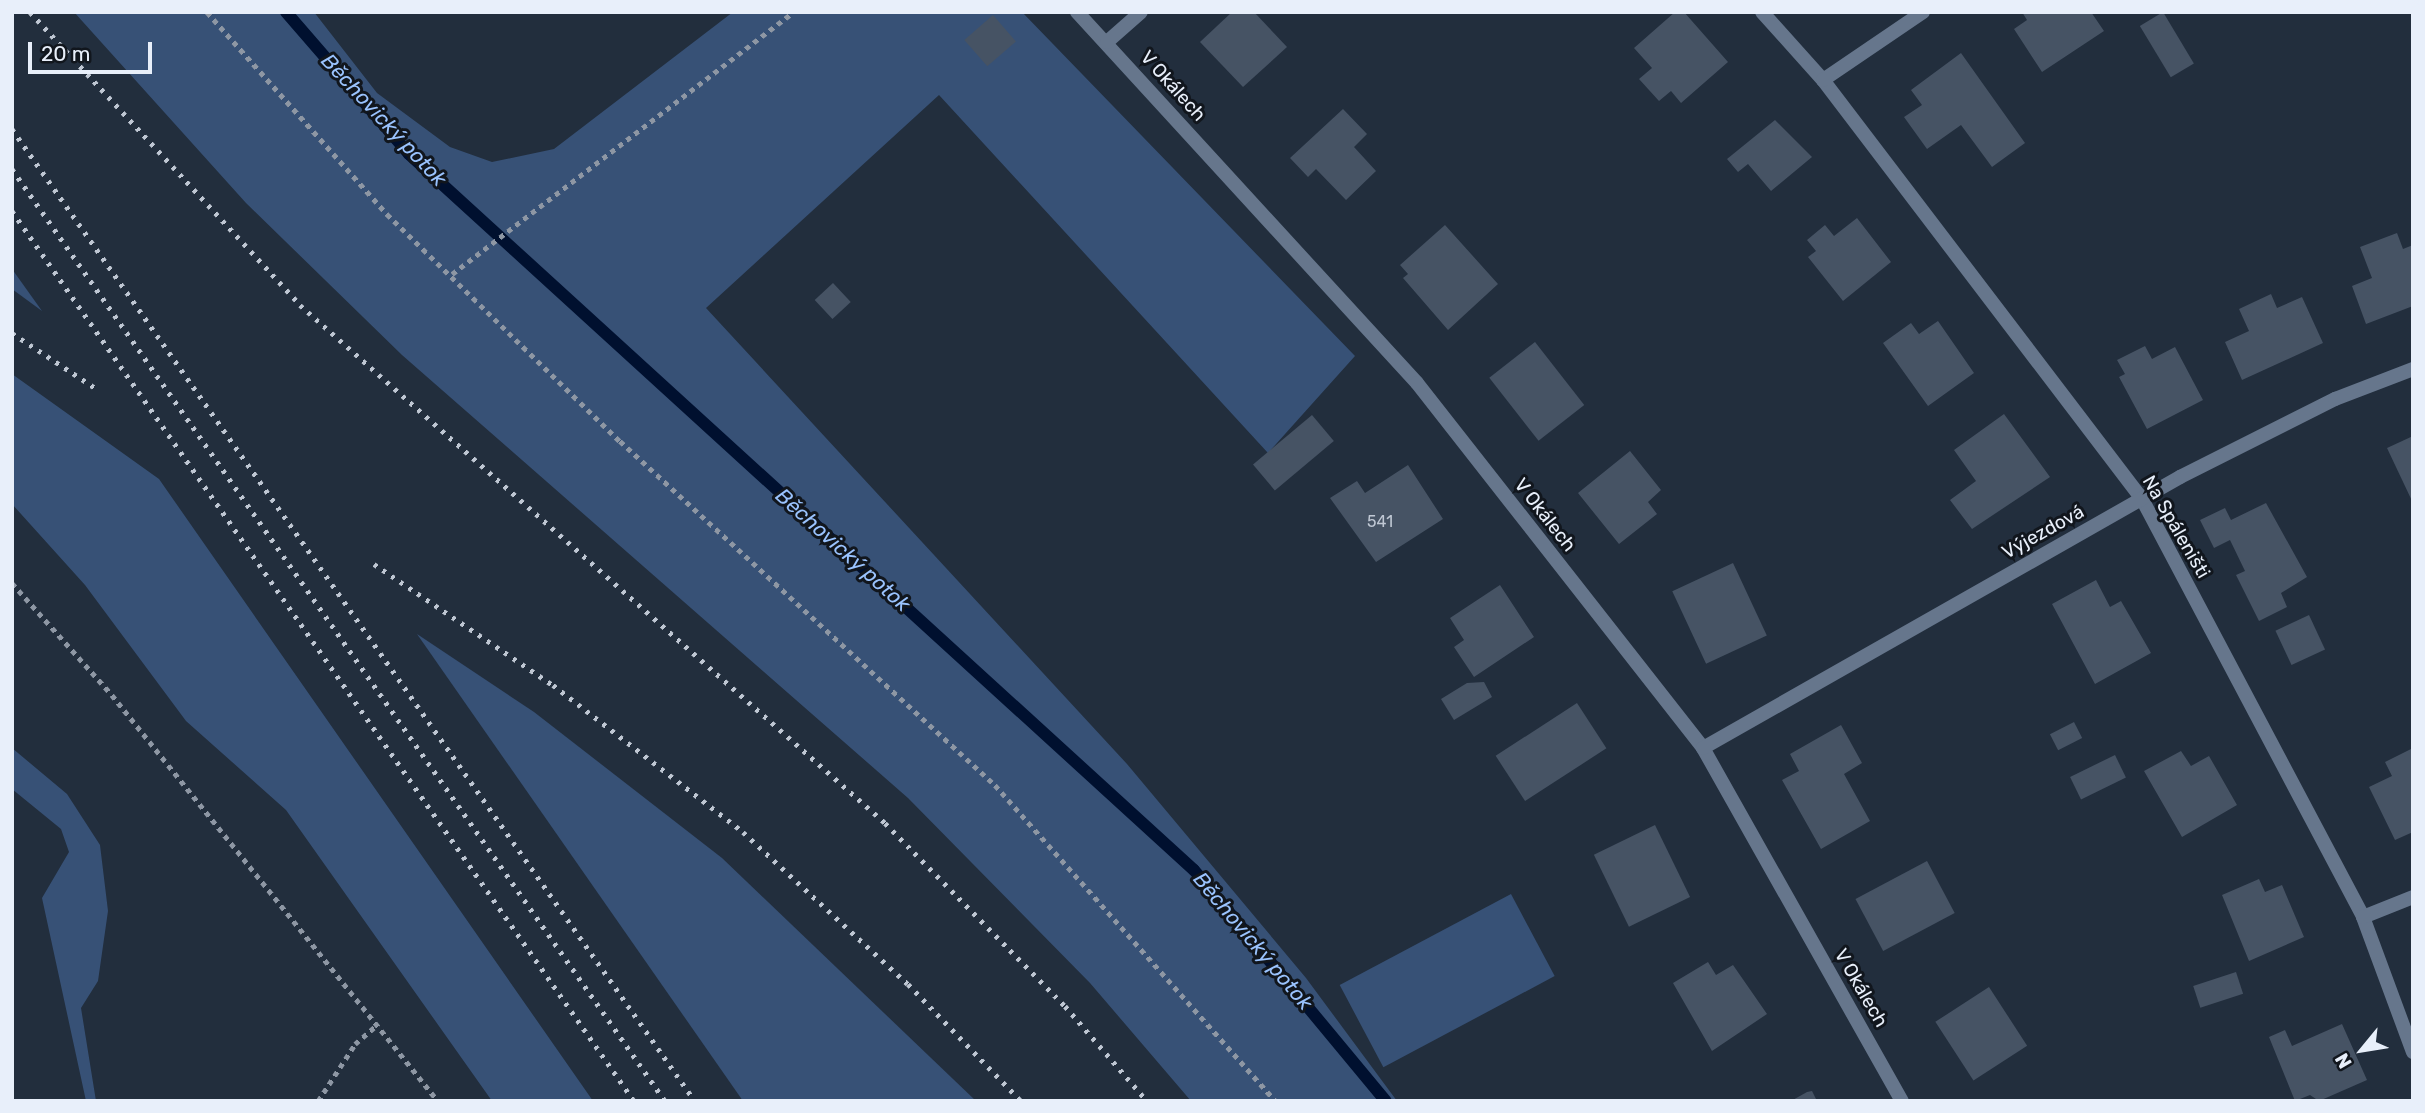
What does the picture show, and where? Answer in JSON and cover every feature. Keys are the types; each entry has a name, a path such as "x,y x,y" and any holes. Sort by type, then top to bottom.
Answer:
{"street":[{"name":"V Okálech","path":"1077,12 1417,383 1703,748 1902,1101"},
{"path":"1107,42 1141,12"},
{"name":"Na Spáleništi","path":"1762,12 1823,80 2142,499 2363,917 2413,1052"},
{"path":"1823,80 1923,12"},
{"name":"Výjezdová","path":"1703,748 2142,499 2335,399 2413,369"},
{"path":"2363,917 2413,897"}],"path":[{"path":"207,12 379,204 621,441 995,785 1276,1101"},
{"path":"452,274 793,12"},
{"path":"12,583 112,695 438,1101"},
{"path":"318,1101 355,1044 377,1024"}],"shaded area":[{"path":"74,12 314,12 377,93 450,147 492,162 554,149 733,12 1022,12 1355,356 1268,453 939,95 706,308 1127,764 1306,978 1397,1101 1191,1101 1090,983 908,798 402,355 246,203"},
{"path":"12,269 42,311 12,289"},
{"path":"12,374 159,479 593,1101 492,1101 286,810 186,721 85,585 12,504"},
{"path":"417,634 534,712 722,858 976,1101 743,1101"},
{"path":"12,748 67,794 100,845 108,911 98,981 81,1008 96,1101 86,1101 42,898 69,852 61,829 12,789"},
{"path":"1511,894 1555,976 1383,1067 1340,985"}],"building":[{"path":"1232,12 1254,12 1287,47 1243,87 1200,42"},
{"path":"1675,12 1684,12 1728,62 1681,103 1671,91 1659,101 1639,79 1652,68 1634,48"},
{"path":"2022,12 2091,12 2104,31 2042,72 2014,29 2027,20"},
{"path":"2163,12 2194,63 2171,77 2140,26"},
{"path":"993,15 1016,41 987,66 964,40"},
{"path":"1961,53 2025,143 1992,167 1961,125 1927,149 1904,117 1922,105 1911,90"},
{"path":"1343,109 1367,134 1354,147 1376,171 1346,200 1316,169 1308,177 1290,158"},
{"path":"1775,120 1812,157 1771,191 1748,164 1738,172 1727,159"},
{"path":"1857,218 1891,262 1843,301 1808,257 1816,251 1807,240 1825,225 1834,236"},
{"path":"1445,225 1498,284 1448,330 1403,278 1408,274 1400,265"},
{"path":"2397,233 2403,249 2413,245 2413,306 2366,324 2352,286 2372,278 2360,247"},
{"path":"833,283 851,302 832,319 815,300"},
{"path":"2271,294 2277,308 2302,297 2323,343 2242,380 2225,342 2249,331 2239,309"},
{"path":"1938,321 1974,373 1928,406 1883,343 1911,323 1919,334"},
{"path":"1535,342 1584,405 1539,441 1489,378"},
{"path":"2145,346 2152,359 2175,347 2203,400 2147,429 2119,377 2125,374 2117,360"},
{"path":"2004,414 2050,477 1972,529 1950,500 1976,481 1954,450"},
{"path":"1312,415 1334,441 1275,491 1253,464"},
{"path":"2413,436 2413,503 2387,448"},
{"path":"1630,451 1661,490 1648,502 1657,514 1619,544 1578,493"},
{"path":"1408,465 1443,519 1376,562 1330,498 1357,481 1365,493"},
{"path":"2266,503 2307,577 2281,593 2287,607 2259,621 2236,575 2245,571 2230,540 2214,548 2200,520 2225,508 2231,520"},
{"path":"1733,563 1767,636 1706,664 1672,591"},
{"path":"2096,580 2110,607 2121,601 2151,653 2095,684 2052,604"},
{"path":"1500,585 1534,637 1474,677 1454,647 1464,640 1450,618"},
{"path":"2309,615 2325,649 2292,665 2275,631"},
{"path":"1484,682 1492,697 1454,720 1441,699 1467,683"},
{"path":"1577,703 1606,748 1525,801 1496,756"},
{"path":"2074,722 2082,738 2058,750 2050,734"},
{"path":"1841,725 1862,763 1844,774 1870,821 1821,849 1782,780 1799,771 1790,754"},
{"path":"2413,748 2413,832 2395,840 2369,787 2392,776 2385,762"},
{"path":"2181,751 2191,766 2209,756 2237,805 2182,837 2144,771"},
{"path":"2115,755 2126,777 2081,799 2070,777"},
{"path":"1655,825 1690,897 1629,927 1594,855"},
{"path":"1927,861 1955,913 1883,951 1855,899"},
{"path":"2259,879 2265,892 2282,885 2304,937 2249,961 2222,895"},
{"path":"1708,962 1716,975 1733,965 1767,1014 1712,1051 1673,983"},
{"path":"2236,972 2243,994 2200,1008 2193,986"},
{"path":"1989,987 2027,1046 1973,1081 1935,1022"},
{"path":"2342,1024 2367,1080 2319,1101 2310,1095 2295,1101 2269,1037 2285,1030 2292,1046"},
{"path":"1812,1091 1817,1101 1791,1101 1807,1092"}],"waterway":[{"name":"Běchovický potok","path":"286,12 409,154 1194,870 1386,1101"}],"railway":[{"path":"30,12 300,305 885,823 1065,1006 1147,1101"},
{"path":"12,129 695,1101"},
{"path":"12,169 665,1101"},
{"path":"12,211 634,1101"},
{"path":"12,333 95,388"},
{"path":"374,564 553,685 743,832 908,984 1021,1101"}]}
